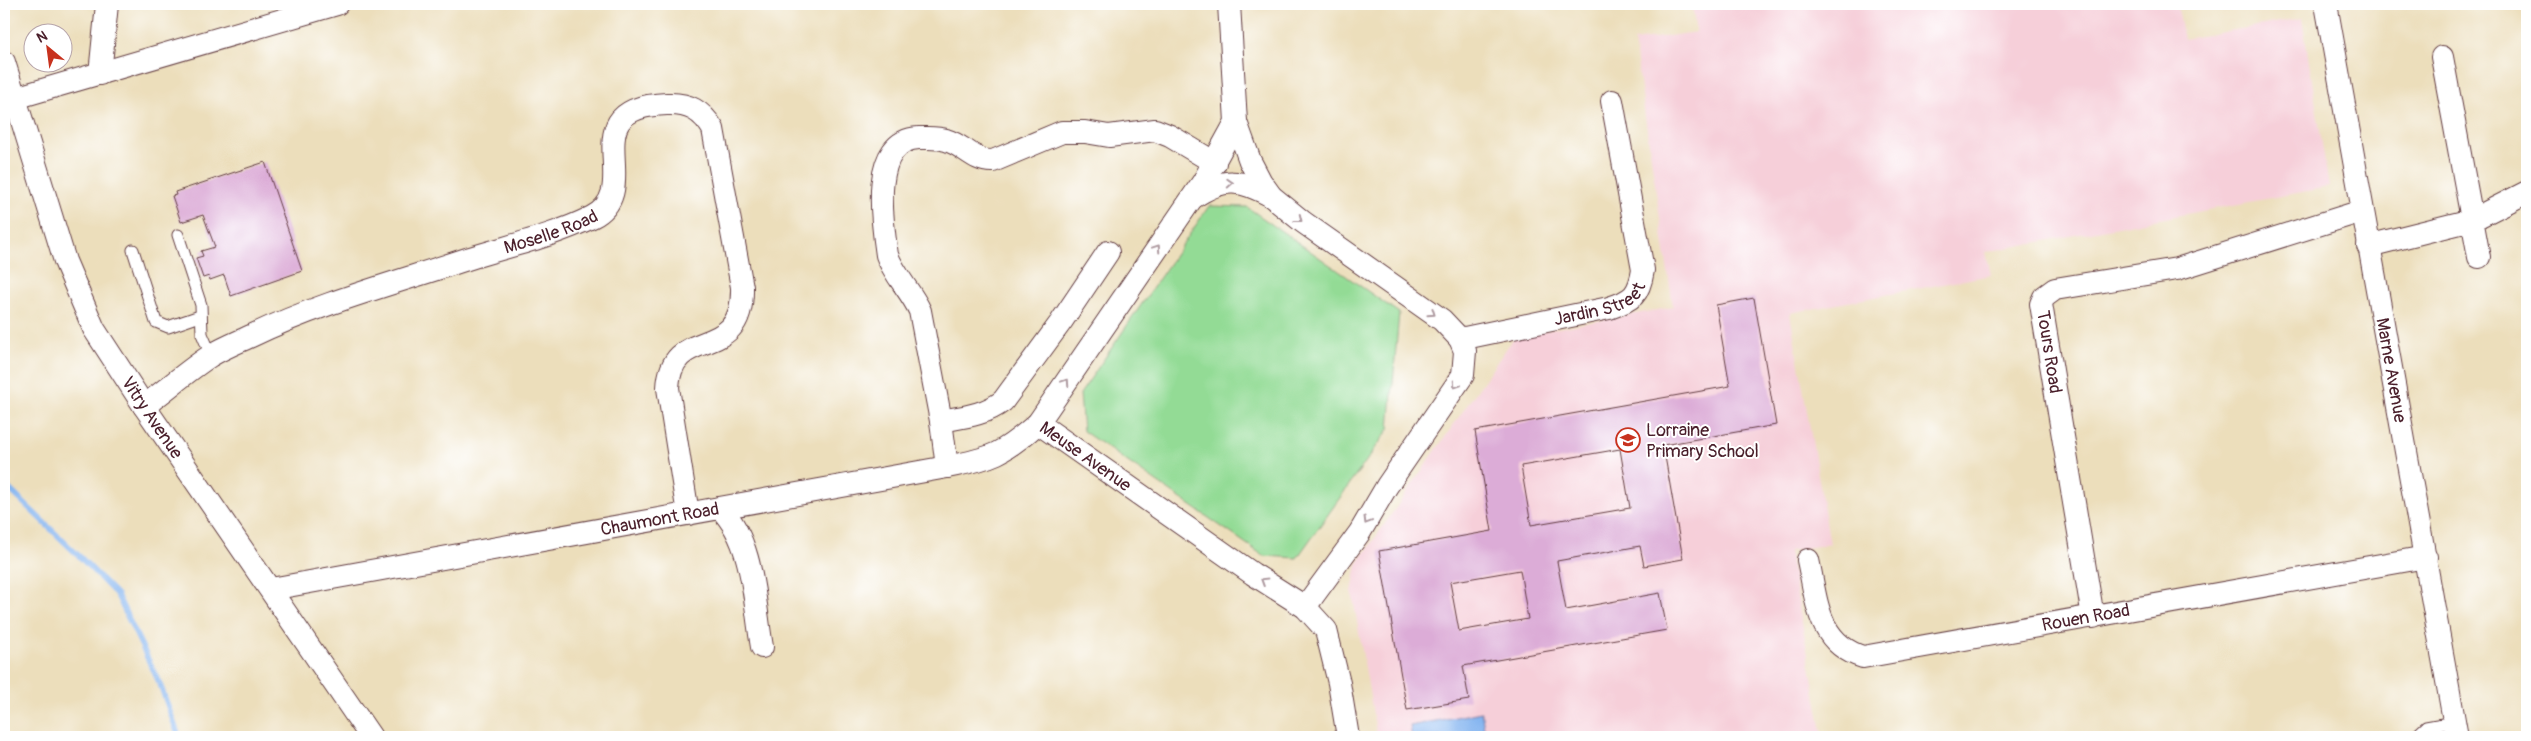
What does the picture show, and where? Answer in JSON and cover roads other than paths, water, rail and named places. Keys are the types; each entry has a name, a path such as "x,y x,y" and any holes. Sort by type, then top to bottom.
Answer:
{"street":[{"path":"100,74 107,4"},
{"path":"15,98 338,4"},
{"name":"Meuse Avenue","path":"1229,4 1236,122 1250,161 1271,196"},
{"name":"Marne Avenue","path":"2326,4 2456,729"},
{"path":"2442,57 2479,257"},
{"name":"Vitry Avenue","path":"4,62 64,261 94,329 144,406 371,737"},
{"name":"Jardin Street","path":"1460,339 1609,308 1626,303 1635,295 1641,284 1643,270 1612,101"},
{"name":"Moselle Road","path":"144,406 211,355 291,317 548,233 599,213 612,195 615,182 613,140 620,121 628,113 655,104 686,105 706,116 713,129 742,287 742,306 738,320 732,328 723,335 686,350 676,358 668,376 668,388 688,514"},
{"name":"Meuse Avenue","path":"1236,122 1215,163 1038,423 1253,574 1305,607 1326,630 1339,683 1348,737"},
{"path":"947,467 941,421 920,312 913,296 890,265 886,246 882,181 886,162 891,151 898,144 906,140 935,137 948,140 984,162 994,161 1062,132 1085,132 1109,136 1155,130 1170,136 1215,163"},
{"name":"Meuse Avenue","path":"1191,199 1218,183 1236,182 1250,185 1271,196 1303,222 1442,320 1460,339"},
{"path":"2368,246 2472,220 2527,192"},
{"name":"Tours Road","path":"2093,617 2041,304 2044,297 2055,290 2063,288 2177,269 2362,211"},
{"path":"941,421 978,414 994,408 1003,401 1061,322 1108,252"},
{"path":"1305,607 1360,532 1387,486 1463,375 1465,352 1460,339"},
{"name":"Chaumont Road","path":"271,589 977,461 1002,452 1038,423"},
{"path":"720,508 731,519 742,543 750,572 762,647"},
{"name":"Rouen Road","path":"1808,560 1820,616 1831,638 1850,653 1863,657 2426,556"}],"lane":[{"path":"178,235 201,305 202,334 211,355"},
{"path":"133,250 156,322 168,327 200,316"},
{"path":"2415,737 2426,727 2456,729"}],"water":[{"path":"1481,712 1486,737 1412,737 1410,726"}],"waterway":[{"path":"4,484 117,595 160,684 179,737"}],"place":[{"name":"Lorraine Primary School","path":"1628,440"}]}
